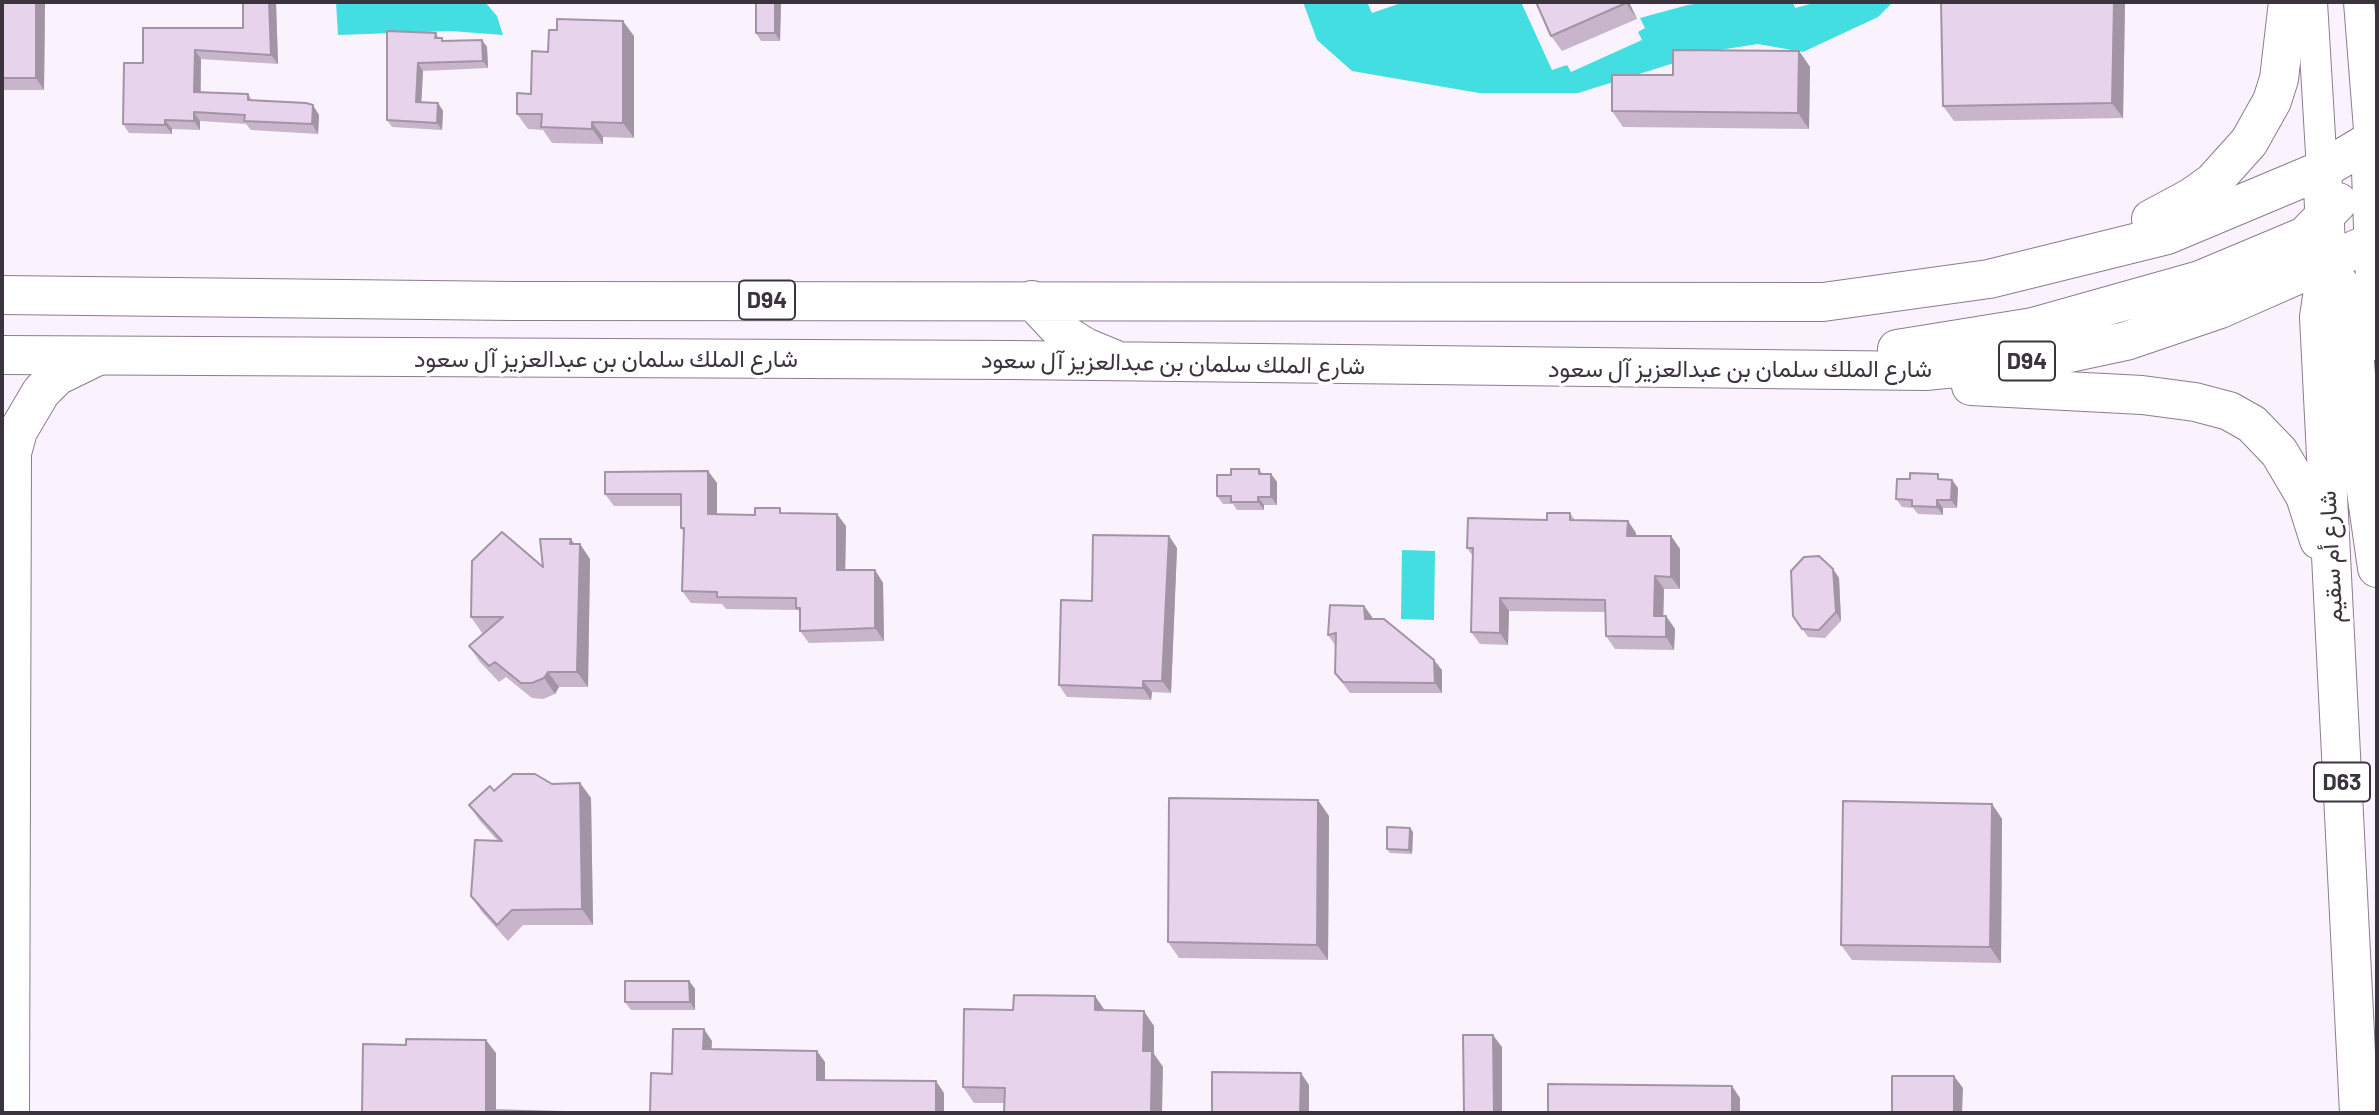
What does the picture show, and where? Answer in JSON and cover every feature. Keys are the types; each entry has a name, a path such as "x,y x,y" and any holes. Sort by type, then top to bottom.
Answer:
{"main road":[{"path":"2067,260 2192,197 2233,163 2255,132 2272,101 2284,56 2288,2"},
{"path":"2374,140 2377,341"},
{"path":"2319,239 2374,140"},
{"name":"D94","path":"2,295 513,301 1823,302 1989,279 2167,235 2322,170 2374,140"},
{"name":"شارع أم سقيم","path":"2322,170 2319,317 2359,1113"},
{"path":"1711,371 1913,348 2033,327 2200,280 2319,239 2348,226 2375,192"},
{"path":"2167,235 2257,223 2290,227 2319,239 2375,241"},
{"path":"2319,239 2342,287 2352,320 2365,484 2377,568"},
{"path":"1032,300 1064,334 1085,347 1130,364"},
{"name":"شارع الملك سلمان بن عبدالعزيز آل سعود","path":"2,355 1012,360 1130,364 1711,371"},
{"path":"10,1113 7,439 41,392 57,376 98,356"},
{"path":"1711,371 2141,395 2217,407 2252,424 2279,452 2305,496 2333,589"}],"street":[{"name":"شارع أم سقيم","path":"2312,2 2322,170"},
{"path":"2358,2 2374,140"}],"water":[{"path":"336,2 485,2 497,16 503,35 451,31 338,35"},
{"path":"1303,2 1367,2 1372,13 1404,2 1521,2 1552,70 1567,65 1571,72 1642,40 1638,32 1645,28 1640,18 1688,5 1707,2 1793,2 1795,8 1818,2 1893,2 1878,17 1803,52 1758,44 1713,51 1578,93 1479,93 1352,71 1317,40"},
{"path":"1402,550 1435,551 1434,620 1401,619"}],"building":[{"path":"2,2 36,2 36,78 2,78"},
{"path":"243,2 269,2 271,55 195,50 194,92 248,94 248,100 306,103 313,105 312,124 244,121 245,115 194,112 194,121 165,120 165,125 123,124 124,63 143,63 143,28 243,28"},
{"path":"756,2 775,2 775,33 756,33"},
{"path":"1536,2 1625,2 1626,3 1551,36"},
{"path":"1941,2 2114,2 2112,103 1943,106"},
{"path":"557,19 623,21 623,123 592,122 592,129 541,127 542,114 517,114 517,93 531,94 532,51 548,52 549,30 557,30"},
{"path":"387,31 436,33 435,38 442,38 442,41 482,40 483,61 418,63 416,102 438,103 437,123 387,120"},
{"path":"1673,50 1799,51 1798,113 1612,111 1612,75 1673,75"},
{"path":"1231,469 1259,469 1259,474 1271,474 1271,497 1258,497 1258,502 1231,502 1231,496 1217,496 1217,475 1231,475"},
{"path":"708,471 708,514 755,515 755,508 780,508 780,513 837,514 837,570 875,570 875,628 800,631 800,608 796,608 796,598 717,597 717,592 682,591 684,528 681,528 681,494 605,494 605,472"},
{"path":"1910,473 1938,474 1938,479 1952,480 1951,500 1937,500 1937,507 1912,506 1912,500 1896,499 1897,479 1910,479"},
{"path":"1547,513 1570,513 1570,520 1628,521 1627,536 1671,536 1671,577 1655,576 1654,616 1666,616 1666,637 1606,636 1605,600 1500,598 1500,633 1471,632 1473,548 1467,548 1468,518 1547,520"},
{"path":"502,532 543,567 540,539 571,539 570,544 580,544 577,672 548,672 544,678 532,683 521,683 495,662 489,666 469,646 503,617 471,617 472,561"},
{"path":"1093,535 1169,536 1162,681 1143,681 1143,688 1059,685 1061,600 1092,601"},
{"path":"1819,556 1833,569 1836,612 1819,630 1802,629 1793,616 1791,571 1804,557"},
{"path":"1330,605 1364,606 1365,619 1384,619 1434,660 1435,683 1343,682 1335,673 1336,633 1328,635"},
{"path":"513,774 535,774 552,784 580,783 582,909 512,910 497,925 471,896 475,840 502,841 469,805 490,786 494,791"},
{"path":"1169,798 1318,800 1317,945 1168,942"},
{"path":"1843,801 1992,804 1990,947 1841,945"},
{"path":"1387,827 1410,828 1409,850 1387,849"},
{"path":"625,981 689,981 690,1002 625,1002"},
{"path":"1014,995 1095,996 1095,1010 1144,1011 1143,1051 1152,1051 1151,1113 1004,1113 1005,1088 963,1087 964,1009 1013,1010"},
{"path":"673,1029 704,1029 703,1049 817,1051 817,1080 936,1081 936,1113 650,1113 651,1073 672,1074"},
{"path":"1463,1035 1493,1035 1494,1113 1464,1113"},
{"path":"406,1039 486,1040 486,1110 603,1113 362,1113 363,1044 406,1045"},
{"path":"1212,1072 1301,1073 1300,1113 1212,1113"},
{"path":"1892,1076 1954,1076 1954,1113 1892,1113"},
{"path":"1548,1084 1732,1086 1732,1113 1548,1113"}]}
